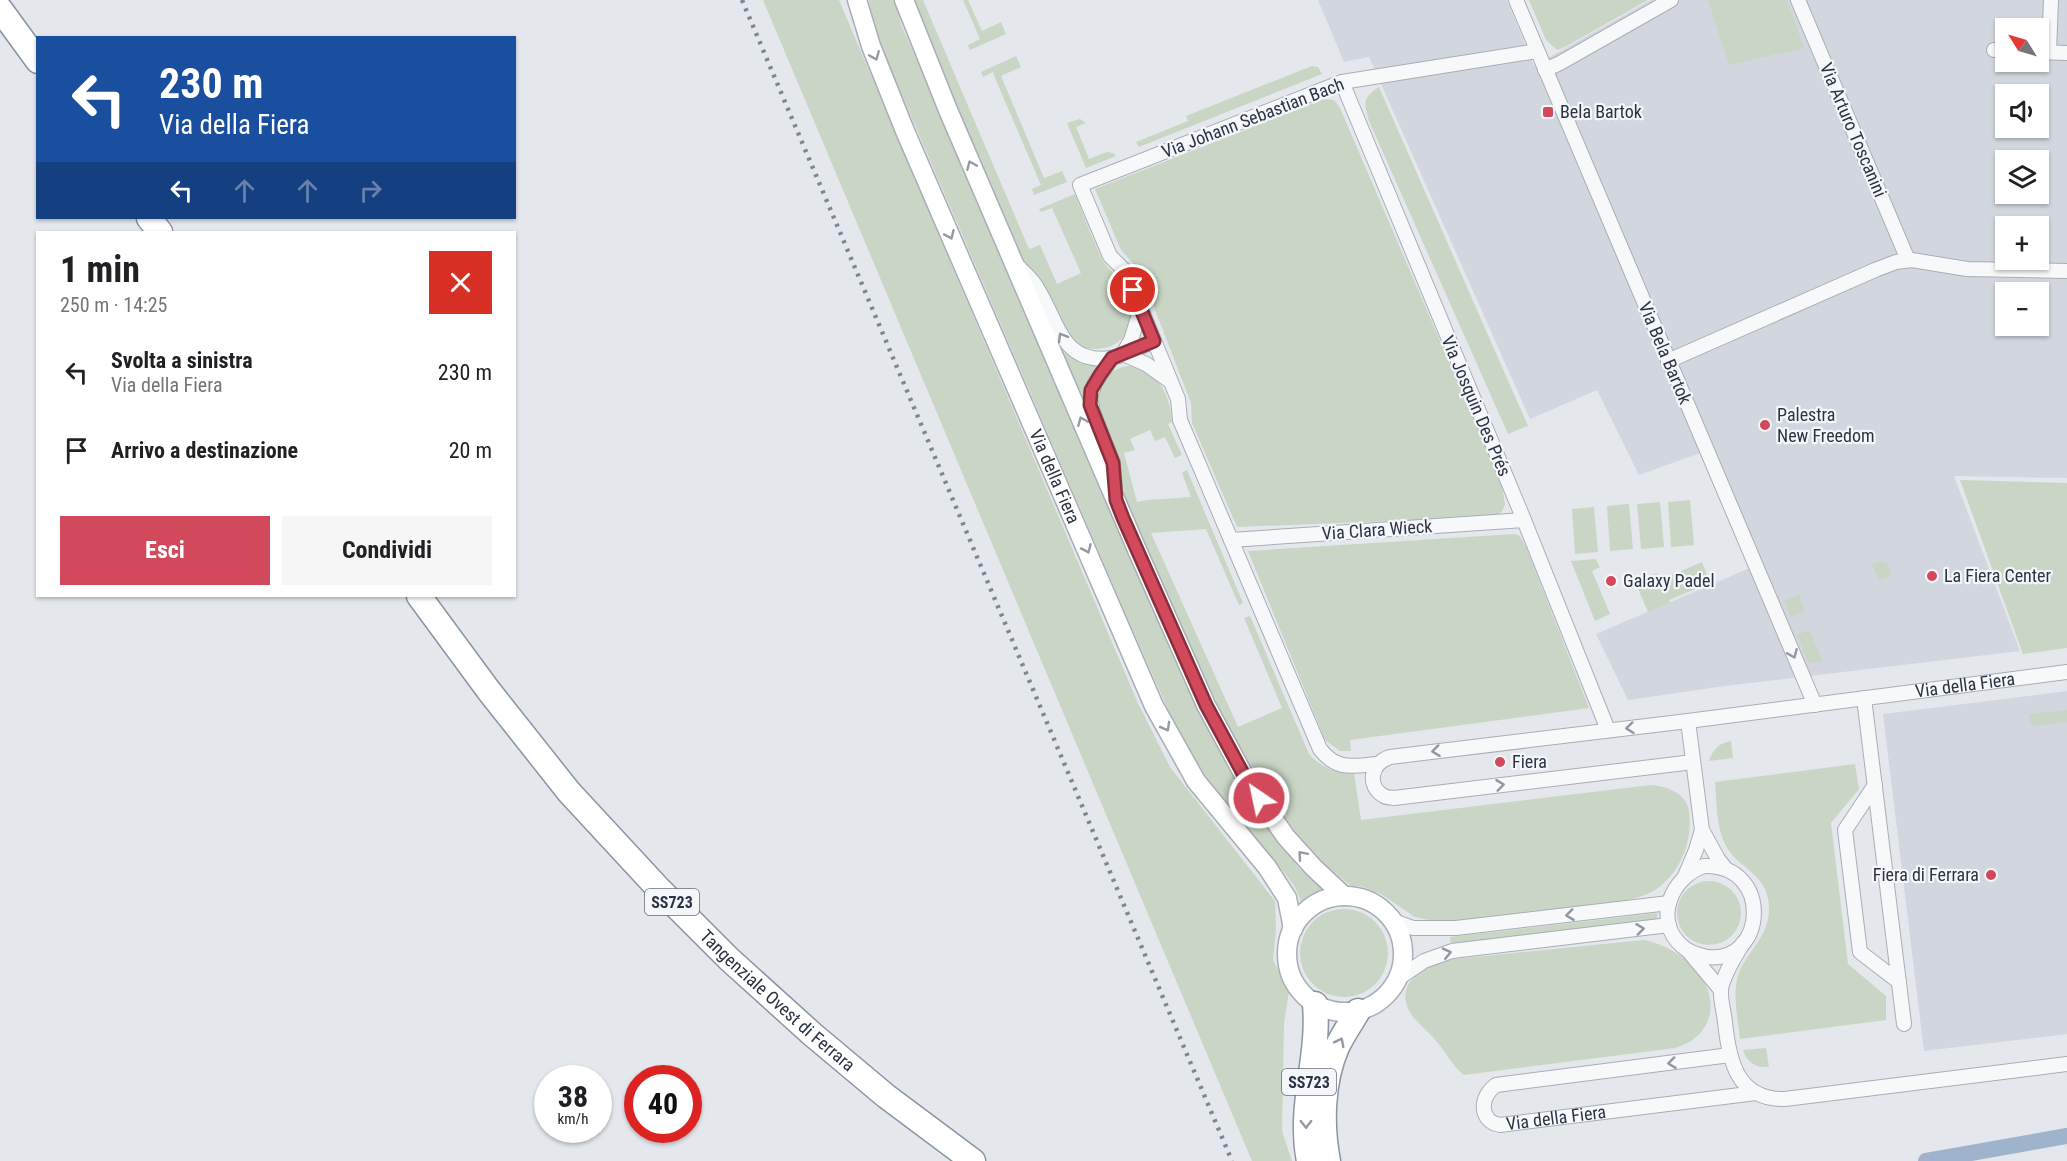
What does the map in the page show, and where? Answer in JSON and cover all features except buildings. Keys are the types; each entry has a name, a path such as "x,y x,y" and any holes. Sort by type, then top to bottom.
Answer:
{"highway":[{"path":"0,9 36,58"},
{"path":"150,219 159,231"},
{"name":"Tangenziale Ovest di Ferrara","path":"420,597 562,783 664,894 729,959 827,1047 886,1096 973,1161"},
{"name":"SS723","path":"1309,1161 1305,1123 1307,1093 1317,1037 1315,1004"},
{"name":"SS723","path":"1328,1161 1324,1123 1331,1065 1337,1048 1358,1011"}],"street":[{"name":"Via della Fiera","path":"856,0 871,46 905,131 1154,706 1197,781 1267,867 1287,898 1293,929"},
{"path":"904,0 912,25 1116,500 1223,739 1246,779 1286,837 1314,868 1344,896 1362,899 1378,907 1391,920 1399,934 1402,949 1401,965 1396,980"},
{"name":"Via Bela Bartok","path":"1516,0 1815,705"},
{"path":"1545,70 1671,0"},
{"name":"Via Arturo Toscanini","path":"1798,0 1908,260"},
{"path":"2049,18 2051,0"},
{"name":"Via Johann Sebastian Bach","path":"1080,186 1342,82 1537,51"},
{"path":"2049,52 2067,53"},
{"name":"Via Josquin Des Prés","path":"1342,82 1524,520 1608,730"},
{"name":"Via della Fiera","path":"1080,186 1110,256 1126,272 1178,399 1180,420 1320,748 1326,757 1338,765 1377,764 1389,757 2067,672"},
{"path":"1012,259 1037,287 1064,342 1069,347 1080,355 1089,357 1117,356 1146,364 1171,382"},
{"path":"1668,361 1875,270 1908,260 1967,269 2067,271"},
{"path":"1116,500 1113,463 1093,412 1090,398 1095,383 1131,340 1141,308"},
{"path":"1117,356 1154,341"},
{"name":"Via Clara Wieck","path":"1231,540 1524,520"},
{"path":"1864,698 1904,1024"},
{"path":"1688,721 1702,830 1718,859 1749,891 1755,910 1752,928 1729,967 1721,990 1730,1055 1735,1071 1756,1094"},
{"path":"1377,764 1374,768 1373,779 1376,788 1384,796 1394,798 1693,762"},
{"path":"1875,785 1845,830 1846,841 1860,952 1899,982"},
{"path":"1684,877 1702,830"},
{"path":"1721,990 1689,951 1672,935 1669,925 1669,903 1676,885 1694,870 1704,866 1725,868"},
{"name":"Via della Fiera","path":"1315,1004 1301,993 1292,979 1287,962 1288,945 1293,929 1314,905 1344,896"},
{"path":"1391,920 1413,928 1456,928 1669,903"},
{"path":"1315,1004 1328,1010 1343,1012 1358,1011 1371,1006 1382,998 1396,980 1424,961 1452,951 1669,925"},
{"path":"1689,951 1714,957 1736,949 1743,943"},
{"name":"Via della Fiera","path":"1730,1055 1496,1085 1488,1090 1484,1098 1484,1106 1493,1124 1500,1125 1756,1094 1771,1099 1785,1099 2067,1064"}],"shaded area":[{"path":"1318,0 1507,0 1534,66 1651,0 2067,0 2067,478 1954,476 2020,651 1725,686 1628,700 1596,634 1750,568 1700,453 1639,475 1597,390 1530,419 1369,57 1344,62"},
{"name":"Fiera di Ferrara","path":"2067,691 2067,1034 1924,1051 1883,714"}],"green space":[{"path":"763,0 839,0 1137,701 1170,767 1275,901 1276,929 1273,960 1289,992 1284,1023 1282,1131 1292,1161 1252,1161"},
{"path":"869,0 894,0 902,27 1088,451 1100,487 1205,719 1276,837 1299,868 1323,889 1301,902 1295,887 1280,867 1260,847 1213,789 1179,734 886,58 873,22"},
{"path":"913,0 923,0 1029,249 1040,245 1057,284 1081,273 1052,208 1041,212 1039,209 1075,194 1102,259 1123,285 1130,303 1131,317 1128,328 1115,344 1090,349 1075,346 1020,255"},
{"path":"963,0 968,0 982,31 1001,22 1006,34 970,50 968,45 980,39"},
{"path":"1529,0 1648,0 1557,50 1546,40"},
{"path":"1708,0 1787,0 1804,48 1729,65"},
{"path":"1016,56 1021,67 1001,76 1044,178 1062,171 1067,182 1034,195 1032,189 1041,185 993,72 983,77 981,72"},
{"path":"1312,66 1318,67 1322,74 1139,147 1136,142 1188,121 1186,116"},
{"path":"1379,87 1528,426 1508,434 1369,121 1366,101 1370,94"},
{"path":"1324,99 1334,100 1340,108 1502,485 1505,505 1501,513 1491,517 1237,527 1192,423 1191,403 1140,271 1121,250 1095,189"},
{"path":"1080,119 1086,123 1076,127 1089,159 1107,152 1116,156 1086,168 1067,123"},
{"path":"1061,351 1082,359 1105,361 1091,379 1084,401"},
{"path":"1130,366 1148,372 1166,394 1172,422 1168,424 1182,455 1175,458 1165,437 1155,441 1150,430 1130,439 1135,450 1124,453 1137,502 1191,497 1182,473 1187,470 1243,603 1239,605 1206,529 1151,533 1238,727 1282,708 1244,618 1250,616 1309,754 1329,769 1354,773 1361,820 1657,786 1680,795 1689,811 1689,832 1684,853 1674,872 1666,881 1648,894 1621,901 1438,922 1415,917 1381,894 1360,886 1351,886 1314,856 1261,782 1233,736 1198,665 1124,494 1121,478 1098,410 1097,396 1102,383 1111,373"},
{"path":"1960,480 2067,483 2067,648 2023,654"},
{"path":"1690,500 1694,545 1671,547 1668,502"},
{"path":"1660,502 1664,547 1641,549 1637,504"},
{"path":"1629,504 1633,549 1610,551 1607,506"},
{"path":"1594,507 1598,552 1575,554 1572,509"},
{"path":"1515,534 1520,536 1526,547 1589,708 1350,740 1351,751 1340,751 1325,740 1248,551"},
{"path":"1596,559 1600,567 1592,571 1610,614 1595,621 1571,561"},
{"path":"1883,561 1888,564 1891,572 1888,577 1879,581 1872,564"},
{"path":"1702,562 1710,583 1669,600 1670,603 1648,612 1635,582 1657,573 1661,580"},
{"path":"1799,595 1805,611 1791,617 1784,601"},
{"path":"1809,630 1823,661 1809,663 1797,635"},
{"path":"2067,710 2067,722 2031,726 2029,714"},
{"path":"1731,741 1733,758 1709,761 1717,747"},
{"path":"1855,764 1859,789 1831,823 1848,964 1886,996 1886,1020 1740,1039 1736,1004 1737,978 1744,962 1766,927 1768,897 1759,880 1726,846 1720,831 1715,782"},
{"path":"1703,881 1715,881 1732,890 1739,901 1741,913 1739,925 1732,936 1715,945 1703,945 1691,940 1682,931 1677,919 1677,907 1682,895 1691,886"},
{"path":"1344,909 1361,912 1375,922 1385,936 1388,953 1385,970 1375,984 1361,994 1344,997 1327,994 1313,984 1303,970 1300,953 1303,936 1313,922 1327,912"},
{"path":"1657,913 1657,920 1451,944 1450,937"},
{"path":"1644,940 1666,947 1680,955 1697,970 1709,994 1711,1005 1705,1027 1688,1043 1675,1048 1464,1075 1456,1068 1441,1046 1414,1018 1405,998 1411,981 1417,974 1445,960"},
{"path":"1766,1048 1769,1067 1753,1064 1743,1050"}],"waterway":[{"path":"1926,1161 2067,1136"}],"railway":[{"path":"742,0 1232,1161"}],"place":[{"name":"Bela Bartok","path":"1548,112"},
{"name":"Palestra New Freedom","path":"1765,425"},
{"name":"La Fiera Center","path":"1932,576"},
{"name":"Galaxy Padel","path":"1611,581"},
{"name":"Fiera","path":"1500,762"},
{"name":"Fiera di Ferrara","path":"1991,875"}],"route":[{"path":"1133,290 1154,341 1112,358 1091,390 1090,405 1113,463 1116,500 1123,518 1206,705 1246,779 1259,798"}]}
